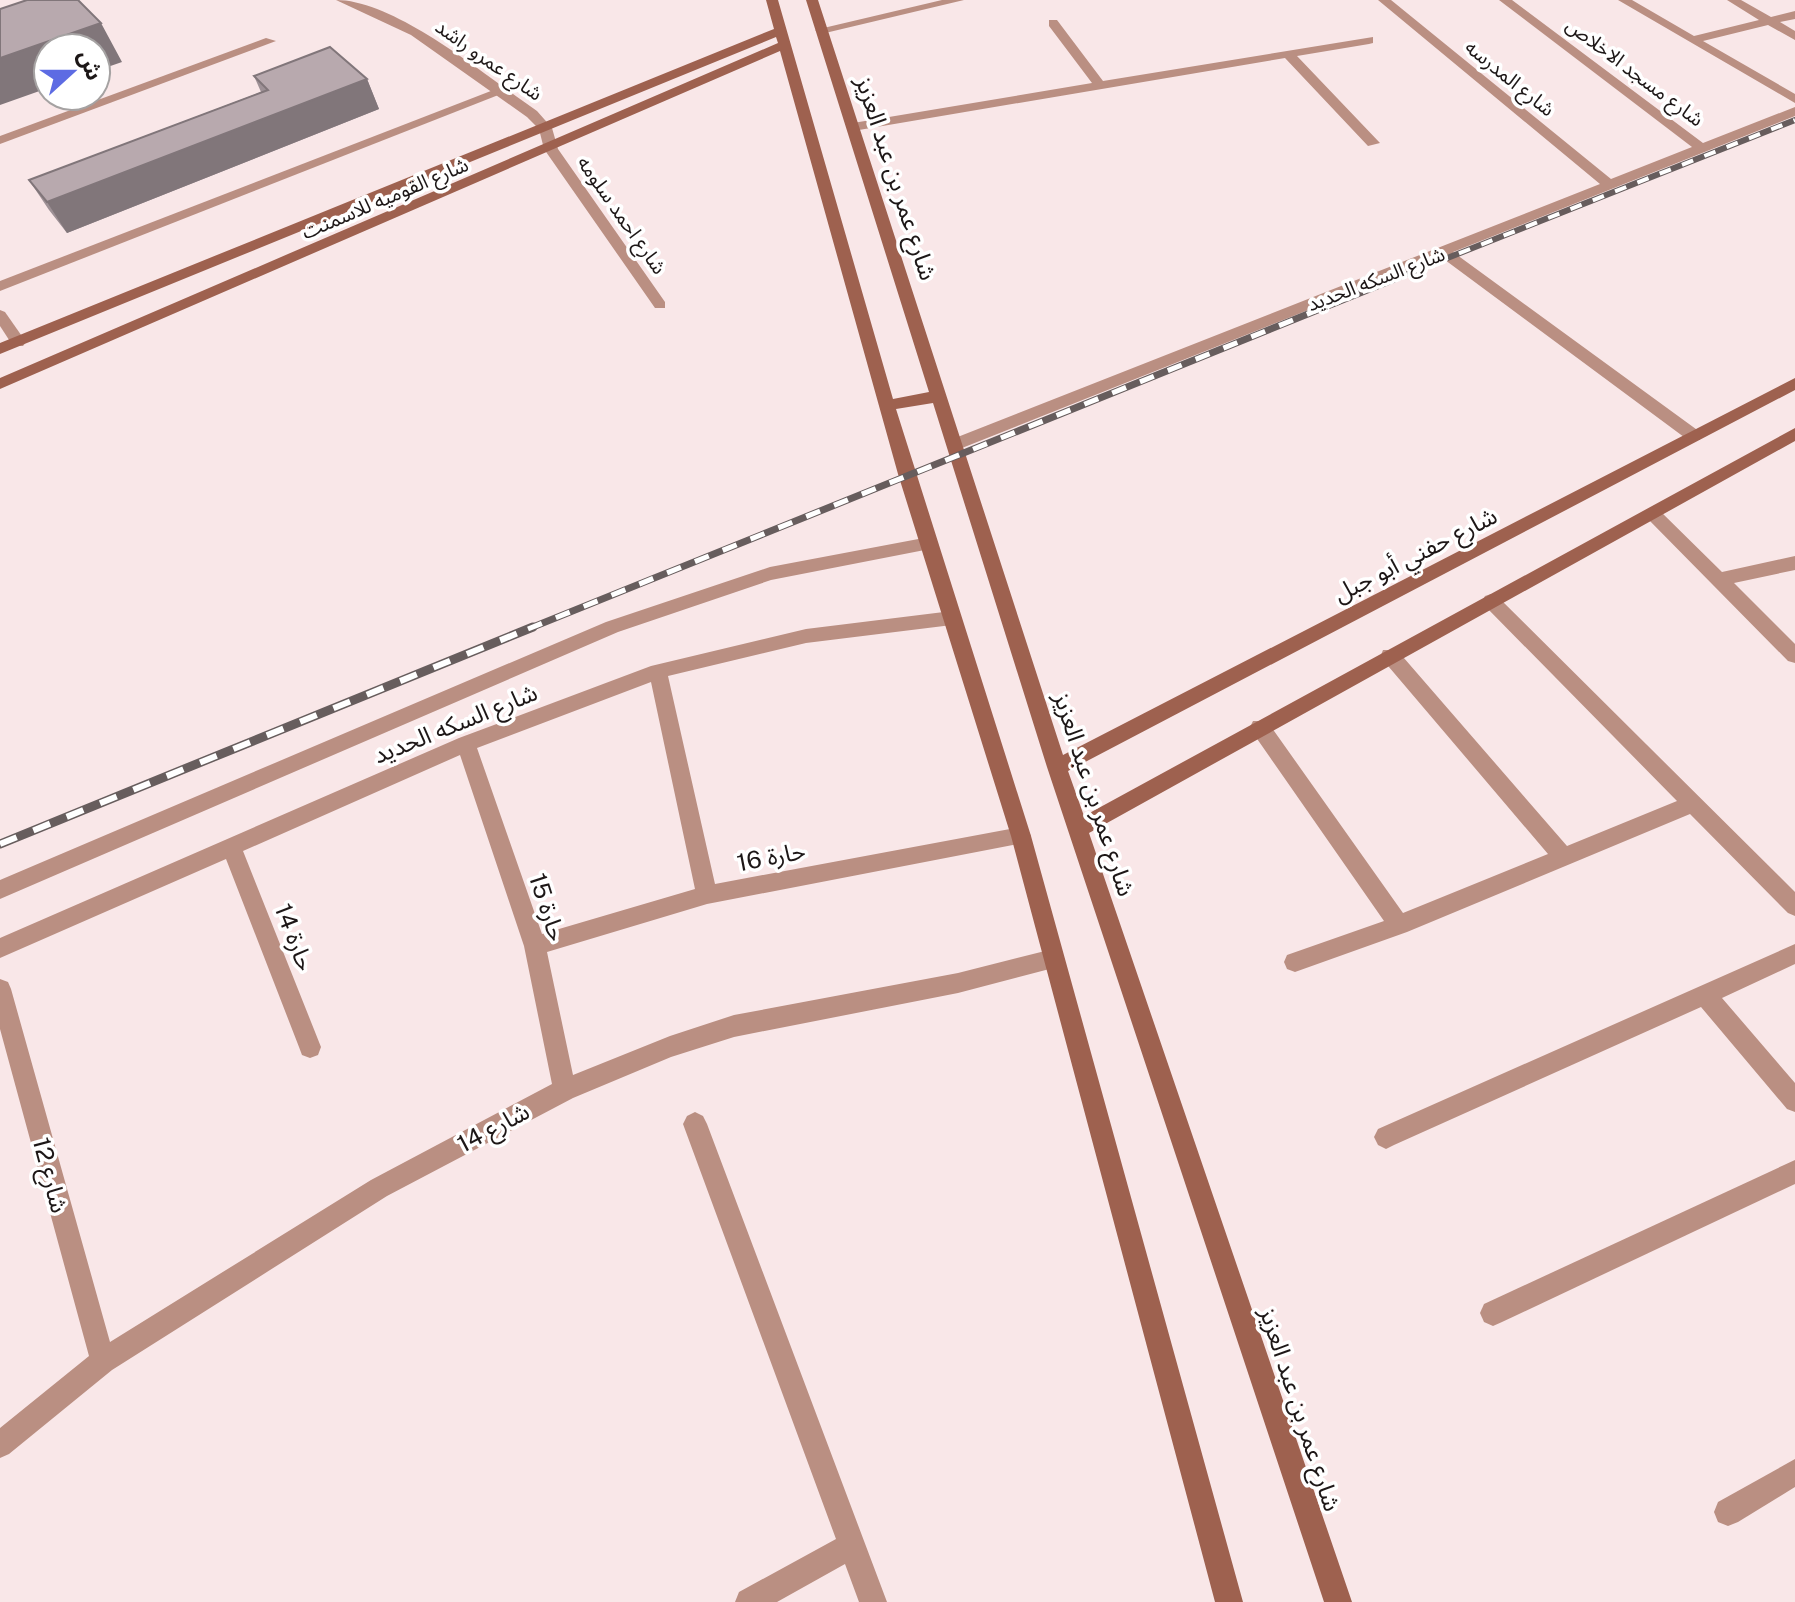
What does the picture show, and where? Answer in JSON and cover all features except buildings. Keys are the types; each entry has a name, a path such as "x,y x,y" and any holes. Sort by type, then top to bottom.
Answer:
{"main road":[{"path":"772,0 887,405 1021,836 1229,1602"},
{"name":"شارع عمر بن عبد العزيز","path":"812,0 1057,767 1338,1602"},
{"name":"شارع القوميه للاسمنت","path":"0,349 545,128 782,38"},
{"name":"شارع القوميه للاسمنت","path":"0,384 551,149 782,38"},
{"name":"شارع حفني أبو جبل","path":"1057,767 1795,383"},
{"path":"887,405 940,396"},
{"path":"1078,829 1795,434"}],"street":[{"name":"شارع عمرو راشد","path":"342,0 415,32 532,114 545,128 551,149"},
{"path":"821,30 958,0"},
{"name":"شارع المدرسه","path":"1384,0 1611,186"},
{"name":"شارع مسجد الاخلاص","path":"1505,0 1702,148"},
{"path":"1624,0 1795,99"},
{"path":"1733,0 1795,36"},
{"path":"1692,40 1795,15"},
{"path":"1053,23 1100,85"},
{"path":"853,127 1369,40"},
{"path":"0,140 270,41"},
{"path":"1288,54 1373,143"},
{"path":"0,286 500,92"},
{"name":"شارع السكه الحديد","path":"956,444 1795,111"},
{"name":"شارع احمد سلومه","path":"551,149 660,305"},
{"path":"1444,252 1694,436"},
{"path":"0,315 18,342"},
{"path":"1652,513 1795,656"},
{"name":"شارع السكه الحديد","path":"0,890 652,613 770,574 929,543"},
{"path":"1719,580 1795,563"},
{"path":"1491,601 1795,906"},
{"name":"شارع السكه الحديد","path":"0,948 466,744 658,671 806,636 952,618"},
{"path":"1390,655 1563,856"},
{"path":"658,671 707,895"},
{"path":"1260,727 1399,925"},
{"name":"حارة 15","path":"466,744 535,946 565,1090"},
{"path":"1295,962 1399,925 1694,803"},
{"name":"حارة 16","path":"535,946 707,895 1021,836"},
{"name":"حارة 14","path":"231,846 310,1047"},
{"path":"1386,1137 1795,954"},
{"name":"شارع 14","path":"0,1445 103,1361 379,1188 565,1090 670,1047 734,1026 933,988 1053,959"},
{"name":"شارع 12","path":"0,989 103,1361"},
{"path":"1706,996 1795,1101"},
{"path":"695,1124 873,1602"},
{"path":"1493,1313 1795,1172"},
{"path":"1728,1512 1795,1472"},
{"path":"749,1602 852,1545"}],"railway":[{"path":"1395,279 1795,120"},
{"path":"528,629 1395,279"},
{"path":"0,844 533,627"}]}
